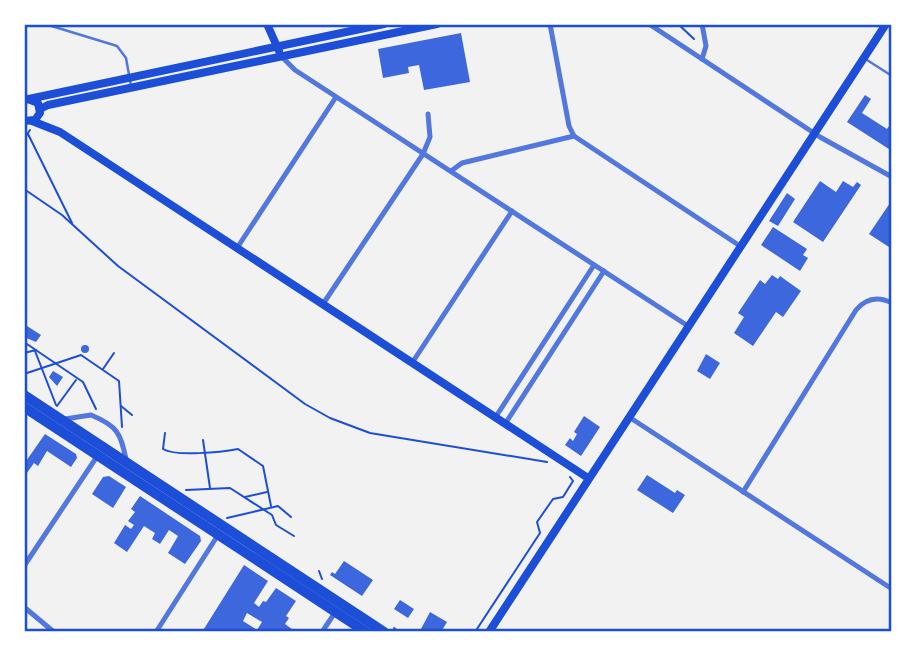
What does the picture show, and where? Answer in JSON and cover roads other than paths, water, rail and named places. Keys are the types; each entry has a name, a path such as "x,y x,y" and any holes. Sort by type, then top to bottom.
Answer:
{"highway":[{"path":"24,395 62,415 101,451 127,463 223,526 339,608 366,632"},
{"path":"24,407 223,526"},
{"path":"339,608 384,632"}],"main road":[{"path":"267,24 282,57"},
{"path":"26,99 384,24"},
{"path":"29,125 37,118 40,110 48,105 437,24"},
{"path":"489,632 886,24"},
{"path":"26,99 36,101 40,110 60,132 588,478"},
{"path":"29,125 60,132"}],"street":[{"path":"550,24 569,126 574,136 740,246"},
{"path":"649,24 814,133 891,177"},
{"path":"702,24 706,46 702,59"},
{"path":"282,57 292,68 688,326"},
{"path":"237,248 336,97"},
{"path":"323,304 424,154 430,136 428,114"},
{"path":"451,171 462,163 574,136"},
{"path":"412,363 512,211"},
{"path":"495,418 594,265"},
{"path":"505,424 604,271"},
{"path":"743,492 856,310 871,299 884,299 891,303"},
{"path":"62,415 91,415 116,429 120,434 127,463"},
{"path":"629,417 891,589"},
{"path":"24,566 101,451"},
{"path":"156,632 223,526"},
{"path":"24,607 54,632"},
{"path":"322,632 339,608"}],"lane":[{"path":"45,24 117,46 126,58 132,88"},
{"path":"864,58 891,76"}]}
